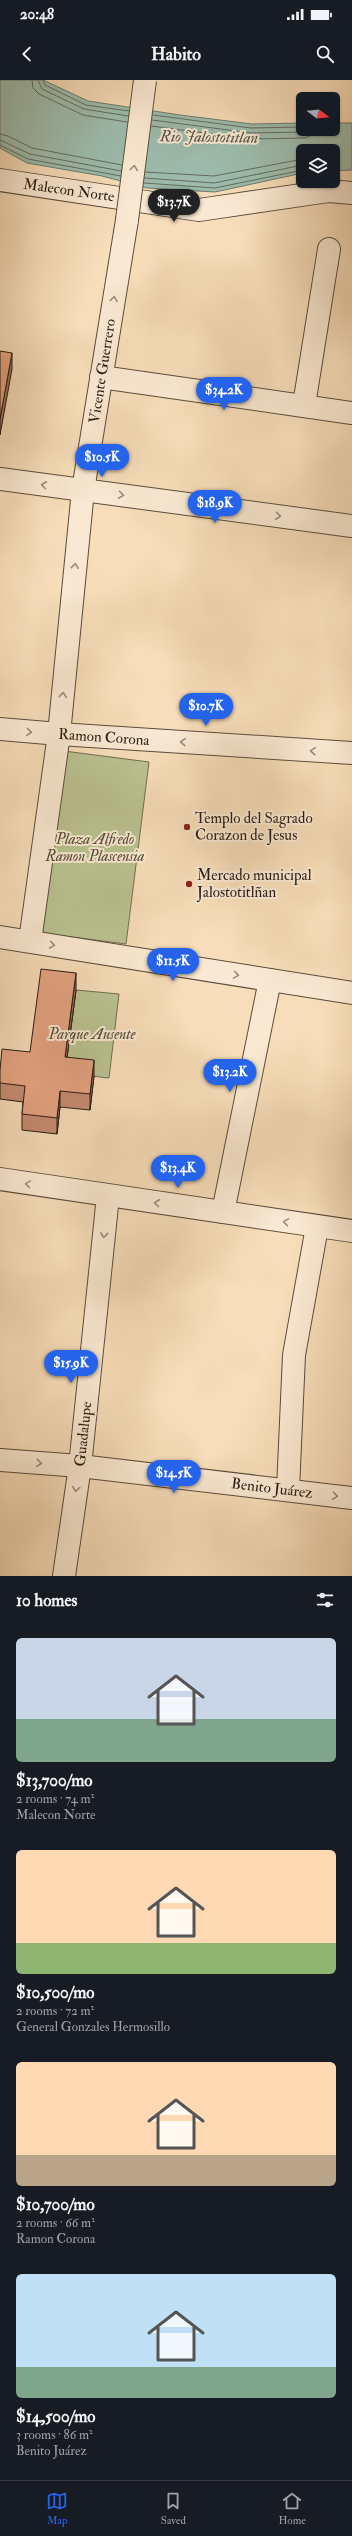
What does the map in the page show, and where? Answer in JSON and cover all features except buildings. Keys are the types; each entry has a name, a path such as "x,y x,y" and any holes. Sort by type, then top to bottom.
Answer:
{"street":[{"name":"Vicente Guerrero","path":"30,941 59,734 83,490 100,377 127,220 145,80"},
{"name":"Malecon Norte","path":"0,180 199,210 329,191 352,193"},
{"path":"304,405 329,249"},
{"path":"100,377 352,413"},
{"path":"0,479 352,526"},
{"name":"Ramon Corona","path":"0,729 352,753"},
{"path":"0,937 352,993"},
{"path":"223,1212 270,980"},
{"path":"0,1179 352,1231"},
{"name":"Guadalupe","path":"64,1576 80,1466 108,1196"},
{"path":"288,1489 294,1355 317,1227"},
{"name":"Benito Juárez","path":"0,1460 80,1466 288,1489 352,1498"}],"green space":[{"name":"Plaza Alfredo Ramon Plascensia","path":"64,751 149,762 126,944 41,933"},
{"name":"Parque Ausente","path":"76,990 119,994 109,1078 65,1073"}],"water":[{"name":"Rio Jalostotitlan","path":"0,80 43,80 88,101 180,115 252,124 296,123 296,136 340,136 340,123 352,123 352,170 340,171 340,144 296,144 296,175 215,192 147,188 102,176 27,163 0,148"}],"place":[{"name":"Templo del Sagrado Corazon de Jesus","path":"187,827"},
{"name":"Mercado municipal Jalostotitlñan","path":"189,884"}]}
